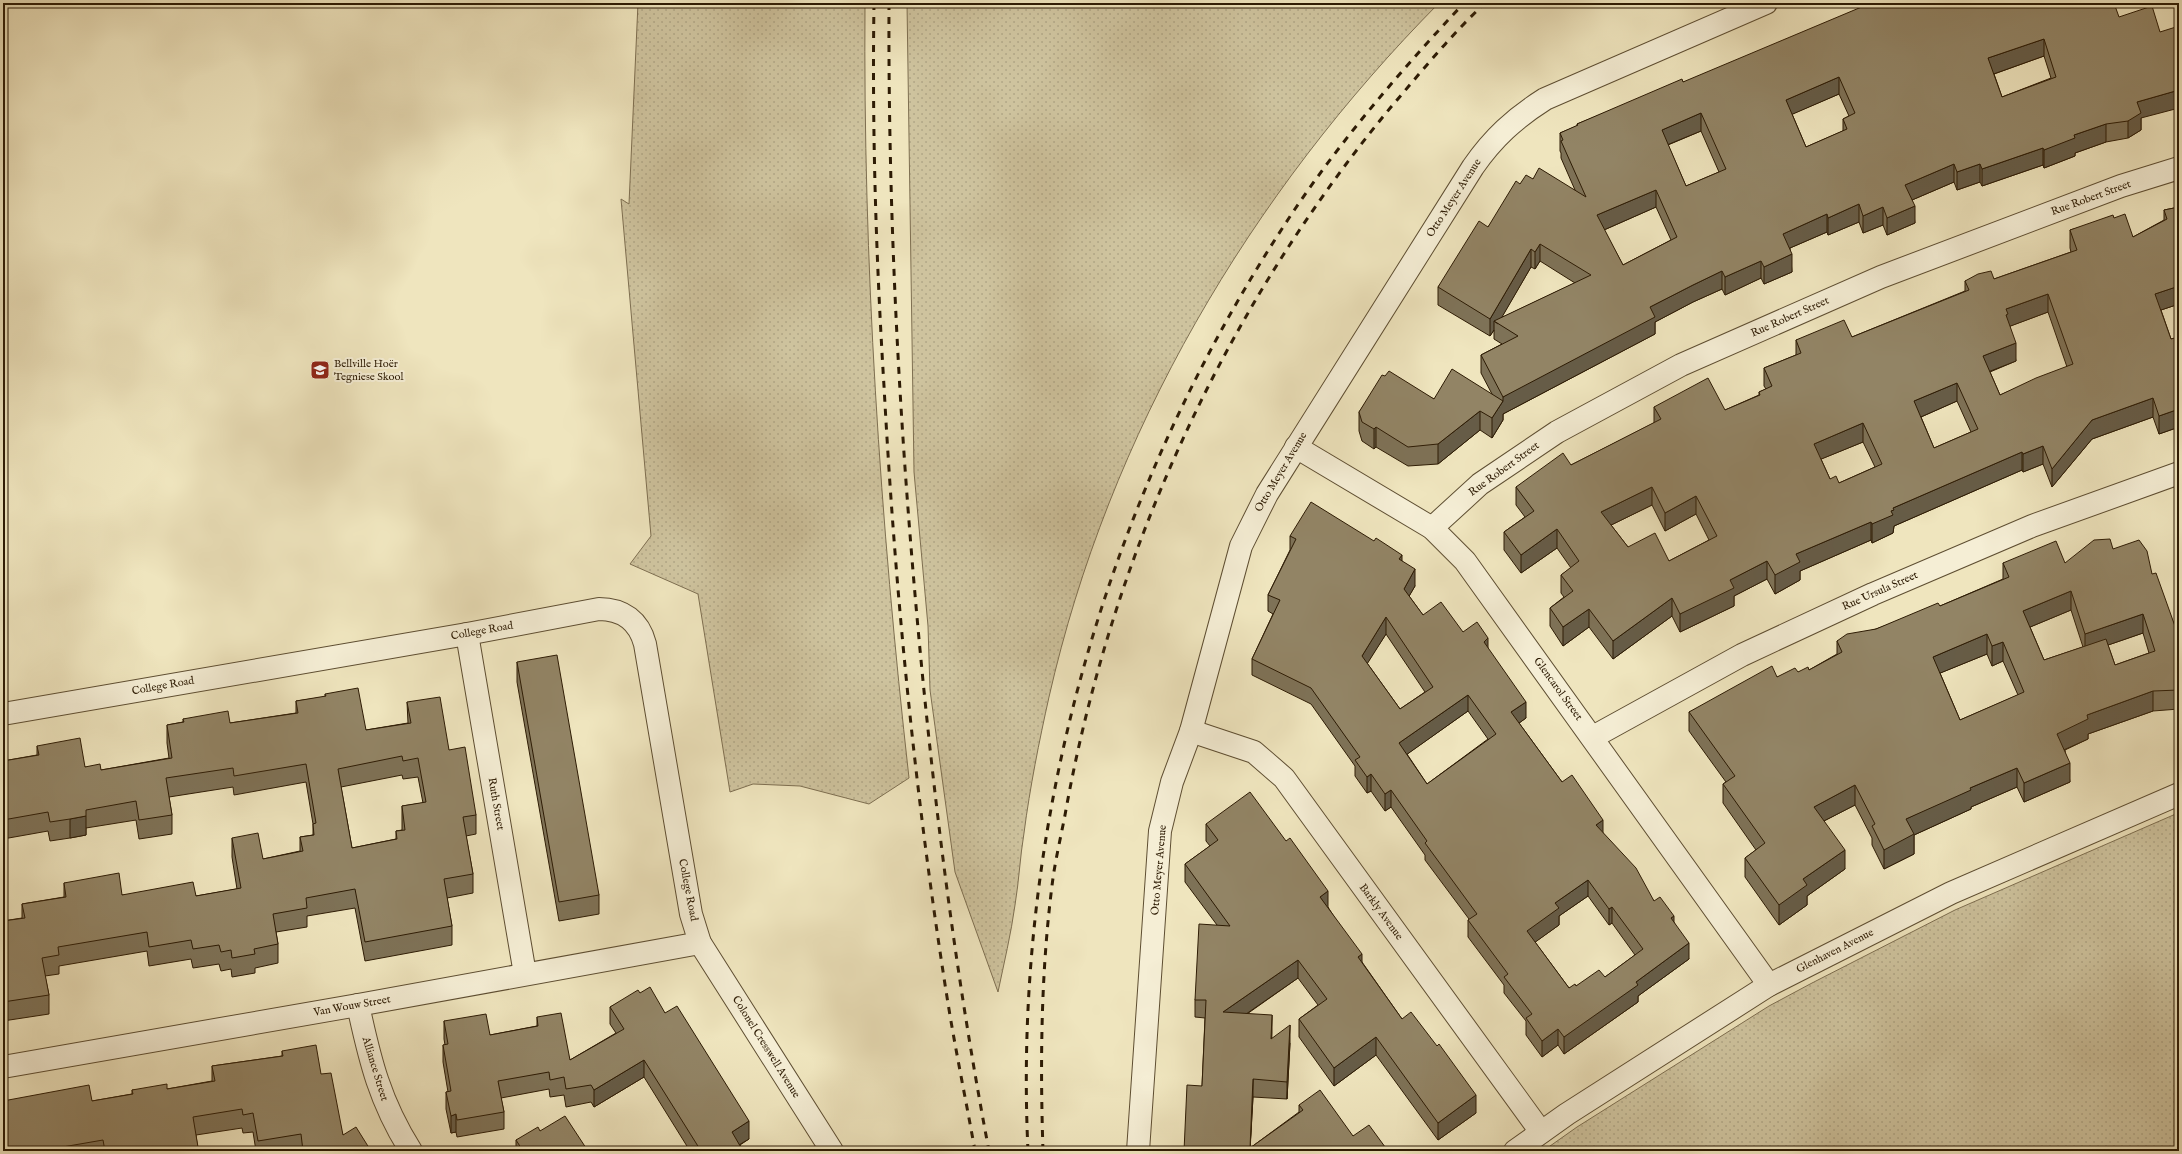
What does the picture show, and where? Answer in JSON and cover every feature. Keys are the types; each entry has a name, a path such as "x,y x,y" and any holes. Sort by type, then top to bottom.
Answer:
{"street":[{"name":"Otto Meyer Avenue","path":"1138,1151 1160,832 1172,782 1191,731 1241,546 1267,494 1473,167 1487,147 1504,129 1523,113 1545,99 1766,3"},
{"name":"Rue Robert Street","path":"1432,528 1480,484 1556,432 1681,365 1881,277 2122,186 2179,168"},
{"name":"Glencarol Street","path":"1296,447 1432,528 1465,561 1593,737 1769,985"},
{"name":"Rue Ursula Street","path":"1593,737 1742,655 1873,594 2032,526 2179,473"},
{"name":"College Road","path":"3,714 467,634 599,609 610,609 622,613 638,626 645,644 691,914 700,943"},
{"name":"Ruth Street","path":"467,634 525,974"},
{"name":"Barkly Avenue","path":"1191,731 1254,752 1284,778 1541,1132"},
{"name":"Glenhaven Avenue","path":"1515,1151 1567,1114 1769,985 1951,892 2179,794"},
{"name":"Van Wouw Street","path":"3,1067 358,1006 525,974 700,943"},
{"name":"Colonel Cresswell Avenue","path":"700,943 832,1151"},
{"name":"Alliance Street","path":"358,1006 374,1076 386,1106 411,1151"}],"shaded area":[{"path":"638,3 865,3 867,197 875,391 890,584 909,778 869,804 800,786 753,784 730,792 698,594 630,564 651,536 621,199 629,204"},
{"path":"907,3 1439,3 1370,77 1307,155 1248,237 1196,323 1149,412 1109,504 1075,599 1049,697 1032,782 1018,887 998,992 955,872 930,690 928,626 914,472"},
{"path":"2178,813 2179,1151 1543,1151 1577,1127 1769,1006 1812,983 1955,910"}],"building":[{"path":"1871,3 2114,3 2119,17 2152,6 2160,32 2179,26 2179,90 2137,102 2141,113 2128,121 2106,124 2074,135 2075,138 2044,150 2043,148 1982,169 1980,164 1957,172 1954,164 1905,185 1915,206 1887,218 1883,207 1863,216 1859,204 1828,218 1827,214 1783,234 1792,254 1764,267 1761,261 1725,277 1722,271 1693,285 1650,307 1655,317 1503,397 1481,355 1518,336 1494,321 1591,275 1540,244 1535,252 1531,249 1490,319 1438,287 1479,221 1488,227 1516,181 1520,184 1526,175 1533,179 1539,168 1586,197 1561,141 1563,140 1560,133 1578,125 1577,124 1682,79 1683,82","holes":["2044,39 2056,77 2002,97 1988,58","1839,77 1855,113 1843,119 1847,129 1806,147 1786,100","1701,113 1726,169 1686,186 1662,130","1656,190 1677,237 1623,265 1597,215"]},
{"path":"2179,207 2179,286 2155,294 2171,339 2179,337 2179,409 2159,416 2153,398 2092,420 2052,469 2043,446 2023,454 2022,452 1893,508 1894,510 1891,511 1893,515 1872,524 1871,522 1796,554 1800,562 1775,575 1767,561 1730,580 1734,588 1680,614 1672,598 1613,641 1589,609 1563,627 1550,608 1573,591 1561,575 1579,561 1557,529 1521,555 1504,532 1534,511 1516,487 1563,453 1571,465 1661,419 1654,407 1708,378 1725,410 1760,395 1759,392 1772,386 1764,368 1801,353 1796,340 1844,320 1852,337 1969,290 1965,281 1978,274 1991,271 1994,279 2077,250 2070,230 2113,215 2114,218 2125,214 2133,237 2167,219 2164,210","holes":["2048,294 2073,364 2036,378 2000,395 1983,356 2016,343 2006,315 2008,314 2006,309","1957,383 1978,429 1934,448 1914,401","1863,423 1882,464 1839,483 1836,476 1830,479 1814,444","1652,487 1665,513 1696,496 1717,536 1669,561 1655,533 1628,547 1601,512"]},
{"path":"1452,369 1503,401 1492,418 1480,411 1438,444 1408,447 1376,427 1374,429 1362,422 1359,412 1382,375 1385,376 1389,371 1434,399"},
{"path":"1311,502 1374,541 1376,538 1402,555 1399,559 1415,569 1404,589 1423,615 1441,602 1463,632 1477,622 1488,638 1484,642 1526,702 1511,712 1562,782 1572,775 1603,820 1596,825 1636,868 1654,901 1660,897 1674,916 1671,918 1689,943 1636,982 1638,985 1564,1037 1558,1029 1542,1041 1526,1018 1532,1014 1504,977 1508,974 1468,920 1477,914 1425,843 1427,841 1391,790 1385,794 1371,774 1367,777 1355,760 1360,757 1311,688 1252,659 1280,600 1268,595 1296,539 1290,536","holes":["1386,617 1433,687 1400,709 1362,656","1468,695 1496,734 1427,784 1399,743","1588,880 1609,909 1612,907 1643,949 1605,977 1599,970 1576,986 1575,984 1569,988 1527,931 1559,908 1555,903"]},
{"path":"2110,539 2113,549 2139,540 2147,551 2152,574 2156,573 2176,629 2179,628 2179,690 2153,691 2087,715 2088,719 2057,734 2070,763 2024,783 2017,768 1970,788 1971,790 1906,819 1914,834 1884,850 1872,826 1875,824 1855,785 1814,807 1845,850 1803,879 1807,885 1779,905 1745,858 1765,843 1723,784 1735,776 1689,712 1772,666 1777,677 1795,668 1798,672 1808,667 1809,670 1842,652 1837,641 1847,634 1876,629 1938,603 1940,606 2009,577 2003,563 2056,541 2065,563 2094,540","holes":["2071,591 2085,634 2143,614 2155,651 2115,665 2106,639 2044,660 2023,611","1987,634 1992,646 2003,642 2024,692 1960,720 1933,657"]},
{"path":"557,655 599,895 559,902 517,662"},
{"path":"358,688 366,730 411,723 407,702 440,697 449,750 465,747 476,815 463,817 473,874 444,879 452,926 365,942 355,889 306,898 307,908 273,914 278,944 254,949 255,954 232,958 231,950 221,952 219,945 193,949 191,940 149,947 147,932 58,947 59,955 42,958 49,995 3,1002 3,921 25,918 22,904 66,897 64,883 119,873 122,895 193,882 196,896 241,888 232,838 258,833 263,859 303,851 300,837 314,835 313,824 316,823 306,764 234,776 233,768 166,778 172,815 139,820 136,801 86,810 86,816 50,822 48,812 3,820 3,761 39,755 37,746 80,738 85,767 100,764 101,770 172,758 167,725 184,722 183,719 228,711 230,723 298,713 296,701 326,696 325,694","holes":["402,756 403,761 418,758 426,802 402,806 405,830 396,831 397,839 352,848 338,769"]},
{"path":"1250,792 1286,841 1290,838 1328,891 1320,897 1362,954 1358,957 1402,1019 1411,1012 1437,1046 1439,1044 1476,1095 1438,1123 1376,1037 1334,1068 1299,1019 1327,999 1298,960 1223,1012 1272,1015 1271,1039 1290,1025 1287,1082 1253,1079 1250,1148 1303,1110 1299,1105 1320,1090 1353,1136 1369,1125 1388,1151 1184,1151 1187,1085 1202,1086 1206,1000 1195,1000 1199,924 1230,926 1185,864 1218,840 1206,824"},
{"path":"650,987 665,1013 677,1006 749,1121 732,1132 743,1151 701,1151 644,1060 594,1090 591,1085 566,1089 564,1077 550,1080 549,1072 498,1081 504,1112 457,1120 456,1114 451,1116 446,1092 451,1091 443,1045 448,1044 444,1021 486,1014 490,1035 538,1026 537,1017 561,1013 570,1060 624,1029 610,1007 638,990 640,993"},
{"path":"316,1045 321,1074 331,1073 343,1135 356,1127 371,1151 303,1151 301,1134 258,1141 253,1113 243,1115 242,1109 193,1117 198,1147 174,1151 105,1151 103,1140 51,1149 52,1151 3,1151 3,1101 89,1085 92,1101 133,1094 132,1090 167,1084 167,1089 215,1081 212,1066 283,1056 282,1051"},
{"path":"565,1116 588,1151 523,1151 516,1140 538,1127 540,1131"}],"railway":[{"path":"874,3 875,194 881,338 900,616 925,845 950,1016 975,1151"},
{"path":"889,3 890,160 896,316 911,550 924,694 947,890 966,1021 989,1151"},
{"path":"1028,1151 1027,1026 1037,902 1057,779 1086,659 1125,541 1173,426 1230,315 1295,209 1334,155 1376,102 1464,3"},
{"path":"1043,1151 1042,1014 1046,946 1054,870 1085,719 1112,624 1144,531 1182,440 1226,352 1276,267 1331,185 1391,107 1448,41 1485,3"}],"place":[{"name":"Bellville Hoër Tegniese Skool","path":"320,370"}]}
